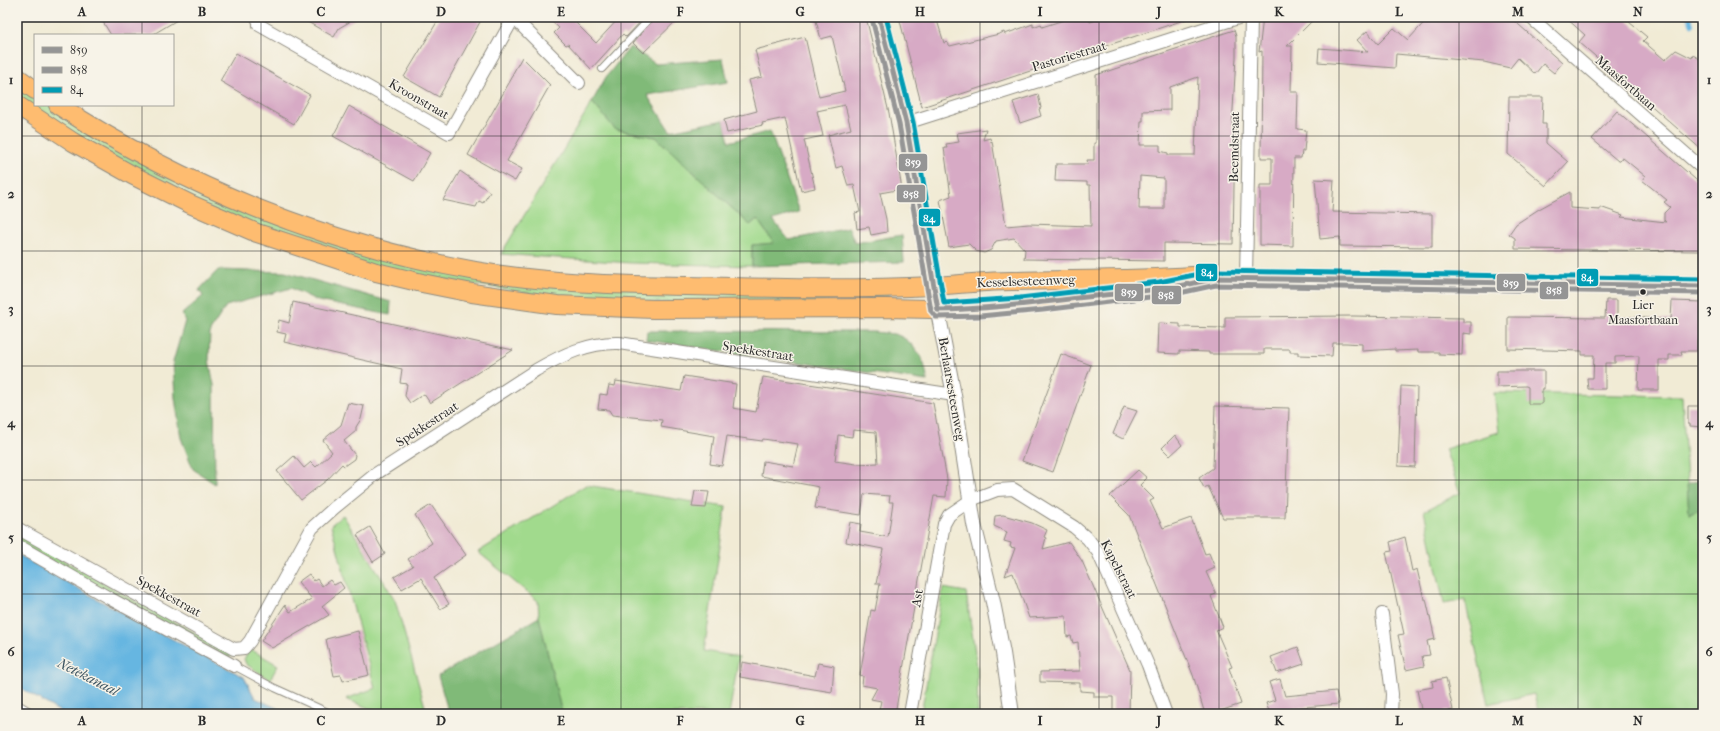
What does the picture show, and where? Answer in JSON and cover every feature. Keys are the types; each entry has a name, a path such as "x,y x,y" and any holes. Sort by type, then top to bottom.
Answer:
{"main road":[{"path":"17,77 34,89"},
{"name":"Kesselsesteenweg","path":"17,105 73,142 132,175 225,220 257,233 376,272 472,293 557,305 653,309 886,308 977,310 1193,284 1215,278"},
{"name":"Kesselsesteenweg","path":"60,106 90,126 142,155 200,184 239,201 287,219 382,250 470,270 558,282 736,287 933,286 983,282 1192,276 1215,278 1703,286"}],"street":[{"name":"Kroonstraat","path":"257,21 449,133 514,17"},
{"path":"514,17 579,83"},
{"name":"Berlaarsesteenweg","path":"879,17 906,123 933,286 954,395 974,524 993,602 1003,653 1012,714"},
{"name":"Pastoriestraat","path":"906,123 1241,17"},
{"name":"Beemdstraat","path":"1246,278 1251,17"},
{"name":"Maasfortbaan","path":"1530,17 1703,169"},
{"name":"Spekkestraat","path":"17,528 234,649 244,648 250,641 312,528 334,508 377,473 536,370 561,356 585,347 608,343 619,343 954,395"},
{"name":"Kapelstraat","path":"971,500 998,490 1013,489 1055,515 1088,539 1098,552 1118,595 1158,690 1166,714"},
{"name":"Ast","path":"910,714 944,524 949,515 971,500"},
{"path":"17,545 109,598 234,666"},
{"path":"1382,614 1392,694 1391,714"},
{"path":"17,707 29,714"}],"lane":[{"path":"602,69 651,17"},
{"path":"234,666 275,688 332,714"}],"green space":[{"path":"630,47 656,64 723,59 728,82 647,95 670,131 724,120 729,142 770,131 799,212 773,220 789,240 849,228 855,243 902,235 904,262 752,266 752,245 774,243 757,219 750,225 656,137 615,129 592,102 606,77"},
{"path":"17,82 34,93 34,106 53,106 197,188 477,275 888,291 888,297 838,296 815,305 578,301 379,269 190,202 17,100"},
{"path":"592,102 615,129 656,137 750,225 757,219 774,243 752,245 752,266 631,263 501,254"},
{"path":"218,270 285,272 391,302 390,315 318,301 291,288 226,306 210,331 209,360 214,385 215,484 193,469 181,438 175,398 173,362 185,321 182,314 203,296 199,290"},
{"path":"647,331 875,332 894,334 908,341 918,352 925,366 927,381 646,340"},
{"path":"1494,393 1682,396 1689,514 1703,509 1703,714 1539,714 1534,694 1488,704 1465,600 1444,604 1424,511 1460,493 1445,449 1499,432"},
{"path":"1703,479 1703,509 1689,514 1687,484"},
{"path":"586,485 726,507 704,651 739,657 729,714 562,714 539,617 538,601 478,552"},
{"path":"343,515 395,600 427,714 383,714 346,699 375,688 331,525"},
{"path":"17,534 153,611 236,654 227,657 17,542"},
{"path":"943,588 966,592 977,666 978,714 921,714"},
{"path":"539,617 562,714 449,714 438,676"},
{"path":"250,649 278,665 270,680 246,664 244,659"}],"water":[{"name":"Netekanaal","path":"17,554 104,603 244,677 255,698 290,714 64,714 17,686"}],"building":[{"path":"100,17 182,17 154,34 110,34"},
{"path":"299,17 358,17 339,28 334,37"},
{"path":"440,17 480,17 478,21 480,22 439,97 404,77"},
{"path":"547,17 570,17 596,43 620,17 645,17 626,37 623,34 591,69 568,44 566,45 554,33 559,28"},
{"path":"655,17 680,17 643,53 633,43"},
{"path":"815,17 866,17 889,113 902,189 880,193 886,219 887,232 871,235 869,227 857,229 855,213 860,212 854,185 848,186 842,166 836,168 828,135 851,129 845,105 817,111 823,136 804,140 815,188 801,191 785,118 762,123 763,125 727,133 724,120 757,111 749,80 762,77 755,50 805,37 819,97 845,91 832,36 821,39"},
{"path":"899,17 936,17 944,43 947,42 950,46 1004,32 1005,34 1033,24 1033,27 1041,24 1042,27 1073,17 1088,17 1090,22 1105,17 1187,17 1187,19 922,107"},
{"path":"1263,17 1316,17 1287,46 1292,46 1291,92 1298,92 1297,129 1306,130 1304,151 1302,151 1301,158 1294,158 1293,246 1260,245 1260,185 1272,185 1272,158 1261,158 1262,51 1259,52"},
{"path":"1429,17 1510,17 1562,63 1554,73 1543,64 1535,74 1518,58 1510,68 1484,62 1396,54 1395,68 1318,62 1319,48 1368,52 1357,40 1367,31 1378,44 1394,28 1408,40"},
{"path":"1565,17 1623,17 1647,37 1643,41 1665,60 1676,50 1692,58 1693,55 1703,61 1703,151 1579,42 1585,35"},
{"path":"1234,30 1236,36 1236,57 1232,127 1235,127 1233,244 1164,243 1164,261 1024,259 1025,250 1014,238 996,241 991,250 984,253 976,251 969,244 949,247 940,200 951,196 944,148 947,148 946,144 959,142 957,133 986,129 983,140 990,138 991,142 992,141 1006,226 1029,224 1091,226 1090,185 1087,185 1087,182 1055,181 1056,164 1088,164 1087,160 1094,160 1094,143 1096,143 1096,75","holes":["1198,77 1195,155 1168,155 1168,153 1160,151 1160,145 1140,145 1143,111 1170,110 1170,87","1140,176 1164,178 1164,209 1139,209"]},
{"path":"236,53 310,95 294,124 220,81"},
{"path":"522,57 550,85 507,161 522,169 515,181 468,155 513,76 512,75"},
{"path":"1038,94 1041,116 1020,123 1013,102"},
{"path":"1509,97 1543,97 1542,124 1546,124 1546,143 1568,162 1546,186 1508,154"},
{"path":"349,106 430,153 414,181 333,136"},
{"path":"1617,111 1703,186 1703,251 1515,249 1515,238 1509,234 1516,224 1570,192 1570,208 1600,210 1600,207 1623,215 1621,217 1666,222 1664,220 1664,213 1670,207 1664,202 1667,200 1642,180 1645,176 1623,158 1618,161 1592,139"},
{"path":"460,171 490,192 483,203 479,201 476,207 443,200"},
{"path":"1315,179 1334,180 1332,212 1432,214 1432,247 1340,246 1340,237 1320,239"},
{"path":"1606,300 1617,300 1617,318 1635,317 1659,319 1671,319 1672,301 1703,302 1703,340 1697,340 1697,351 1681,351 1682,355 1669,355 1669,360 1659,360 1659,390 1638,390 1639,356 1615,357 1615,363 1605,363 1605,389 1588,389 1587,378 1593,378 1594,355 1582,355 1582,351 1508,349 1508,317 1605,318"},
{"path":"293,302 513,350 430,403 424,394 410,403 405,396 407,384 400,383 402,369 284,342 286,334 277,332 279,320 289,323"},
{"path":"1354,316 1463,318 1463,322 1471,322 1471,334 1463,333 1462,355 1439,354 1439,352 1418,352 1418,350 1395,351 1395,349 1362,351 1362,344 1346,343 1333,343 1332,356 1298,355 1298,352 1290,352 1290,349 1264,349 1264,354 1209,354 1209,352 1179,351 1179,354 1157,353 1158,323 1180,324 1180,327 1225,328 1225,317"},
{"path":"1061,354 1091,365 1053,472 1022,461"},
{"path":"1497,371 1544,371 1542,404 1528,404 1528,387 1526,386 1497,387"},
{"path":"684,376 736,384 733,408 756,412 763,377 933,403 947,479 946,497 934,496 895,714 878,714 881,701 871,699 877,688 862,685 863,676 860,675 871,610 875,611 880,584 876,584 883,549 846,542 850,522 861,524 860,532 888,537 893,502 889,502 890,496 864,494 861,515 815,508 819,487 761,476 763,461 793,466 798,444 727,436 722,466 710,464 714,436 661,427 662,420 612,415 609,410 598,409 600,394 607,395 609,385 615,386 616,381 681,391","holes":["853,430 876,432 878,463 856,464 835,461 838,435 852,437"]},
{"path":"1401,386 1417,387 1415,467 1398,466"},
{"path":"348,403 364,406 361,419 356,427 356,431 344,441 355,455 354,459 344,466 342,464 327,480 301,500 277,471 294,456 304,468 311,462 316,467 332,452 323,440 341,425"},
{"path":"1215,406 1289,408 1285,518 1223,518 1208,486 1204,488 1199,478 1213,468"},
{"path":"1688,406 1703,406 1703,427 1690,426 1690,424 1688,424"},
{"path":"1124,407 1137,411 1123,439 1113,434"},
{"path":"1175,435 1182,445 1170,456 1162,448"},
{"path":"1138,470 1147,478 1140,485 1154,499 1150,501 1163,528 1191,518 1205,554 1209,553 1215,568 1206,572 1216,594 1211,596 1223,627 1216,630 1232,667 1229,668 1241,704 1211,714 1205,714 1193,675 1129,515 1110,496"},
{"path":"695,491 709,492 706,508 692,507"},
{"path":"431,505 466,555 434,578 449,604 440,609 421,578 402,589 394,577 413,566 408,559 432,543 415,515"},
{"path":"1003,515 1032,523 1047,530 1044,537 1046,538 1043,549 1069,542 1082,561 1130,670 1129,714 1113,714 1113,697 1094,697 1094,692 1080,691 1080,683 1040,682 1040,672 1080,671 1078,642 1073,643 1071,636 1067,637 1066,616 1029,618 1013,573 1005,576 1015,548 1010,547 1011,543 1004,541 1007,532 994,526 995,516"},
{"path":"370,527 385,554 373,562 357,535"},
{"path":"1405,537 1412,571 1417,569 1424,599 1426,599 1435,639 1427,641 1430,655 1422,656 1424,666 1406,670 1398,635 1404,634 1386,552 1392,551 1390,542"},
{"path":"309,574 314,581 317,579 322,586 330,580 334,585 340,582 344,588 322,606 329,615 272,648 261,641 285,605 290,612 312,599 298,582"},
{"path":"358,631 369,675 343,681 341,675 334,676 326,639"},
{"path":"1298,647 1304,664 1277,673 1271,657"},
{"path":"742,662 815,676 818,663 834,666 832,692 740,677"},
{"path":"1446,678 1453,710 1434,714 1422,714 1417,690 1433,687 1432,681"},
{"path":"1280,679 1285,696 1336,691 1339,704 1294,708 1289,710 1290,713 1287,714 1270,714 1266,703 1275,700 1269,682"}],"waterway":[{"path":"1689,17 1692,25"}],"transit line":[{"name":"859","path":"879,17 906,123 938,310"},
{"name":"84","path":"886,17 913,122 944,303 1020,298 1159,282 1214,271 1703,279"},
{"name":"858","path":"872,19 899,124 931,311 936,317 980,316 1043,310 1175,294 1216,285 1703,293"},
{"name":"859","path":"938,310 1001,306 1174,287 1215,278 1703,286"}],"place":[{"name":"Lier Maasfortbaan","path":"1643,292"}]}
